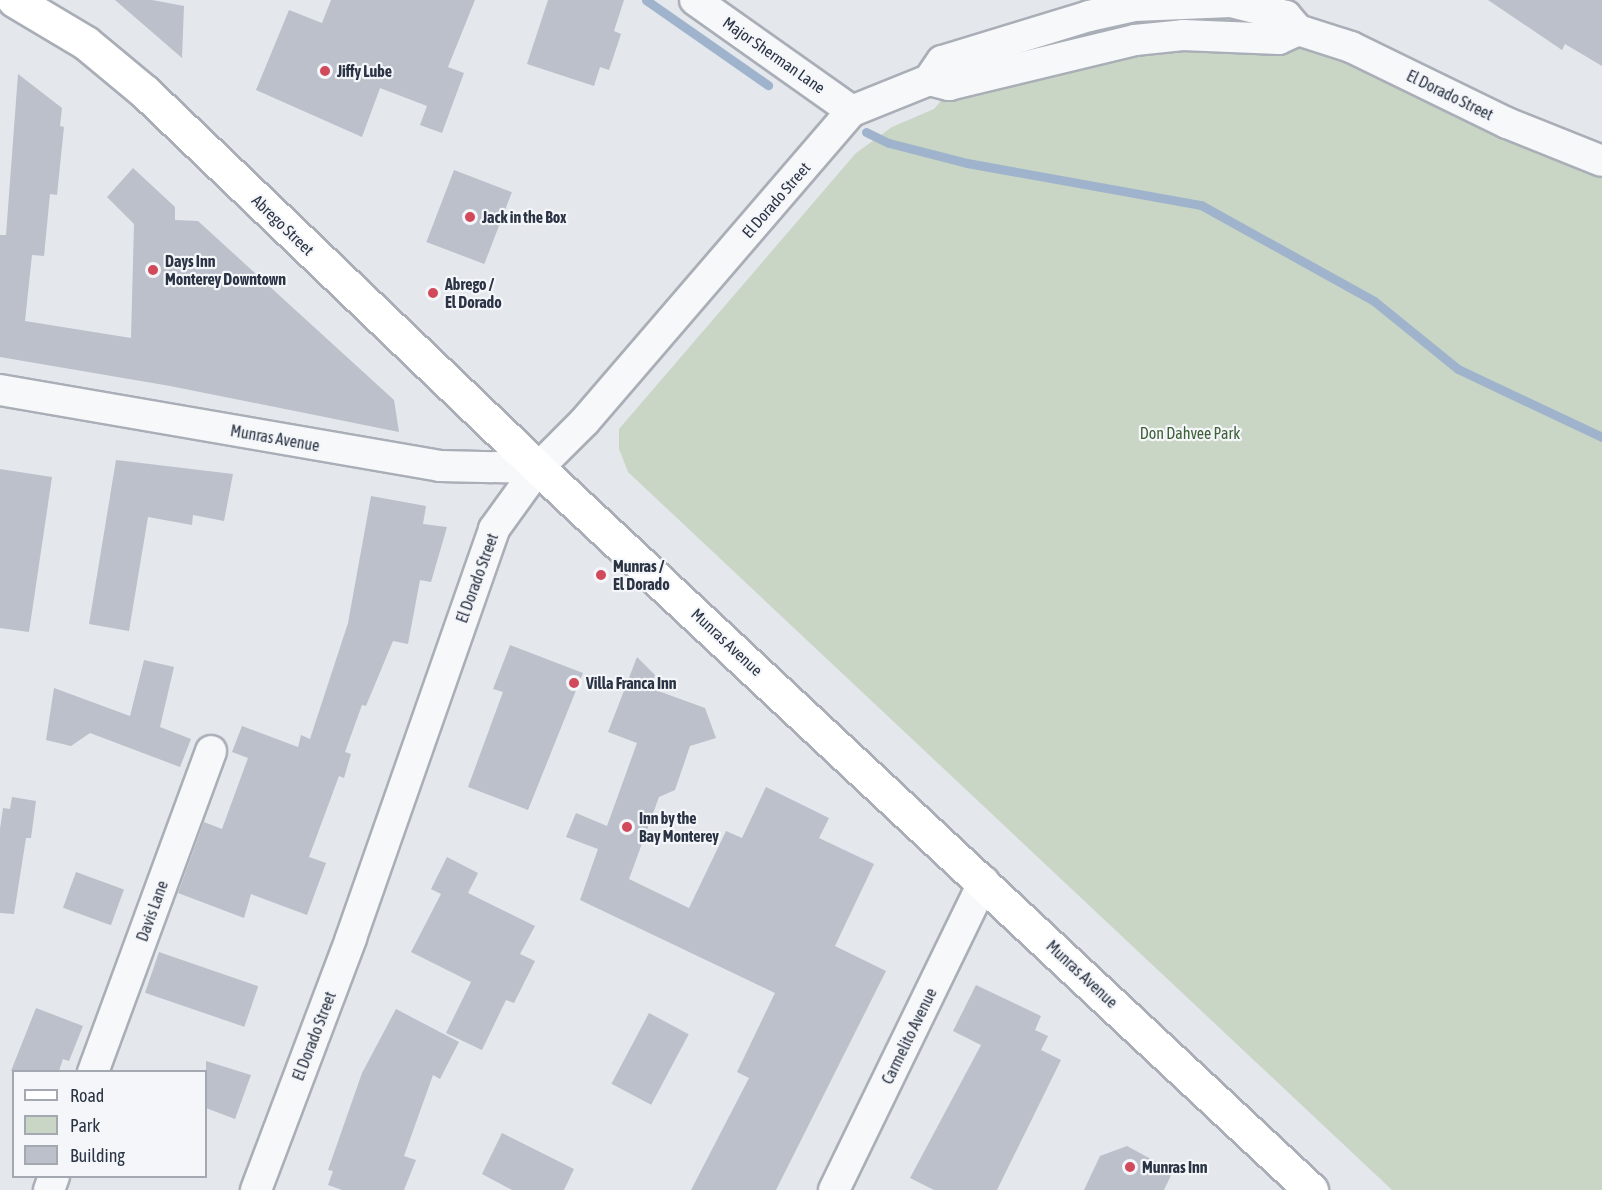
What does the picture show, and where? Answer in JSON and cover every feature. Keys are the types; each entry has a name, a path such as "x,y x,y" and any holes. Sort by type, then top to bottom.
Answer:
{"main road":[{"name":"Abrego Street","path":"14,0 86,43 135,84 538,468"},
{"name":"Munras Avenue","path":"538,468 984,881 1311,1190"}],"street":[{"name":"Major Sherman Lane","path":"695,0 852,111"},
{"name":"El Dorado Street","path":"256,1190 351,938 494,529 538,468 585,421 852,111 929,80 942,61 1089,16 1134,6 1182,1 1231,2 1286,16 1299,30 1351,47 1507,123 1602,161"},
{"path":"1090,50 1110,30 1174,20 1180,13 1182,1"},
{"name":"El Dorado Street","path":"929,80 949,85 1090,50 1183,35 1280,39 1299,30"},
{"name":"Munras Avenue","path":"0,390 440,466 538,468"},
{"name":"Davis Lane","path":"93,1070 211,751"},
{"name":"Carmelito Avenue","path":"834,1190 984,881"}],"green space":[{"name":"Don Dahvee Park","path":"1183,14 1274,26 1602,161 1602,1190 1392,1190 628,472 619,449 619,429 856,153 892,127 934,109 966,70 1093,29"}],"building":[{"path":"115,0 152,0 184,6 182,58"},
{"path":"331,0 475,0 448,67 464,73 442,133 420,125 427,106 380,88 362,137 256,90 289,10 322,23"},
{"path":"548,0 624,0 614,31 621,34 609,70 600,67 594,86 527,64"},
{"path":"1488,0 1602,0 1602,66 1565,44 1562,50"},
{"path":"18,74 62,108 60,126 64,127 57,195 50,194 44,256 32,255 25,321 131,338 134,224 107,197 133,168 175,207 175,220 198,221 394,400 399,432 170,386 0,357 0,235 6,235"},
{"name":"Jack in the Box","path":"454,170 512,192 484,264 426,242"},
{"path":"116,460 233,474 224,521 193,515 192,525 148,517 129,631 89,624"},
{"path":"0,469 52,477 29,632 0,628"},
{"path":"371,496 426,506 423,524 447,527 431,582 420,580 408,644 393,641 366,706 362,705 345,752 351,754 344,778 339,776 309,857 326,863 307,915 251,894 244,918 178,893 204,822 222,829 248,758 232,752 242,726 298,747 301,735 310,739 348,623"},
{"path":"510,645 583,673 528,810 468,787 503,692 493,689"},
{"path":"637,657 655,675 650,688 705,708 716,738 690,746 675,790 659,797 629,879 689,908 726,831 742,838 766,787 829,818 819,838 874,864 835,946 886,971 776,1190 691,1190 749,1078 737,1072 775,993 580,900 598,849 566,837 576,813 607,826 637,743 608,732"},
{"path":"144,660 174,667 160,727 191,739 180,767 90,733 71,746 46,740 54,688 130,716"},
{"path":"12,797 36,801 31,838 26,838 14,914 0,913 0,829 3,808 10,809"},
{"path":"447,857 478,873 468,893 535,926 520,954 535,961 514,1003 506,1000 482,1050 446,1033 471,982 411,952 441,894 431,889"},
{"path":"76,872 124,889 111,925 63,908"},
{"path":"159,952 258,986 244,1027 145,993"},
{"path":"976,985 1041,1016 1035,1030 1048,1036 1041,1050 1061,1060 997,1190 934,1190 910,1178 981,1045 953,1031"},
{"path":"36,1008 83,1026 69,1061 63,1059 59,1070 11,1071"},
{"path":"396,1009 459,1042 440,1079 433,1075 404,1156 416,1160 404,1190 342,1190 328,1185 333,1171 328,1170 362,1073"},
{"path":"649,1013 689,1034 651,1105 611,1084"},
{"path":"206,1061 251,1075 235,1119 207,1108"},
{"path":"502,1133 574,1169 564,1190 512,1190 482,1174"},
{"name":"Munras Inn","path":"1127,1146 1173,1171 1164,1190 1084,1190 1100,1156"}],"waterway":[{"path":"646,0 768,85"},
{"path":"866,132 889,143 967,163 1201,205 1374,301 1458,369 1602,437"}],"place":[{"name":"Jiffy Lube","path":"325,71"},
{"name":"Jack in the Box","path":"470,217"},
{"name":"Days Inn Monterey Downtown","path":"153,270"},
{"name":"Abrego / El Dorado","path":"433,293"},
{"name":"Munras / El Dorado","path":"601,575"},
{"name":"Villa Franca Inn","path":"574,683"},
{"name":"Inn by the Bay Monterey","path":"627,827"},
{"name":"Munras Inn","path":"1130,1167"}]}
